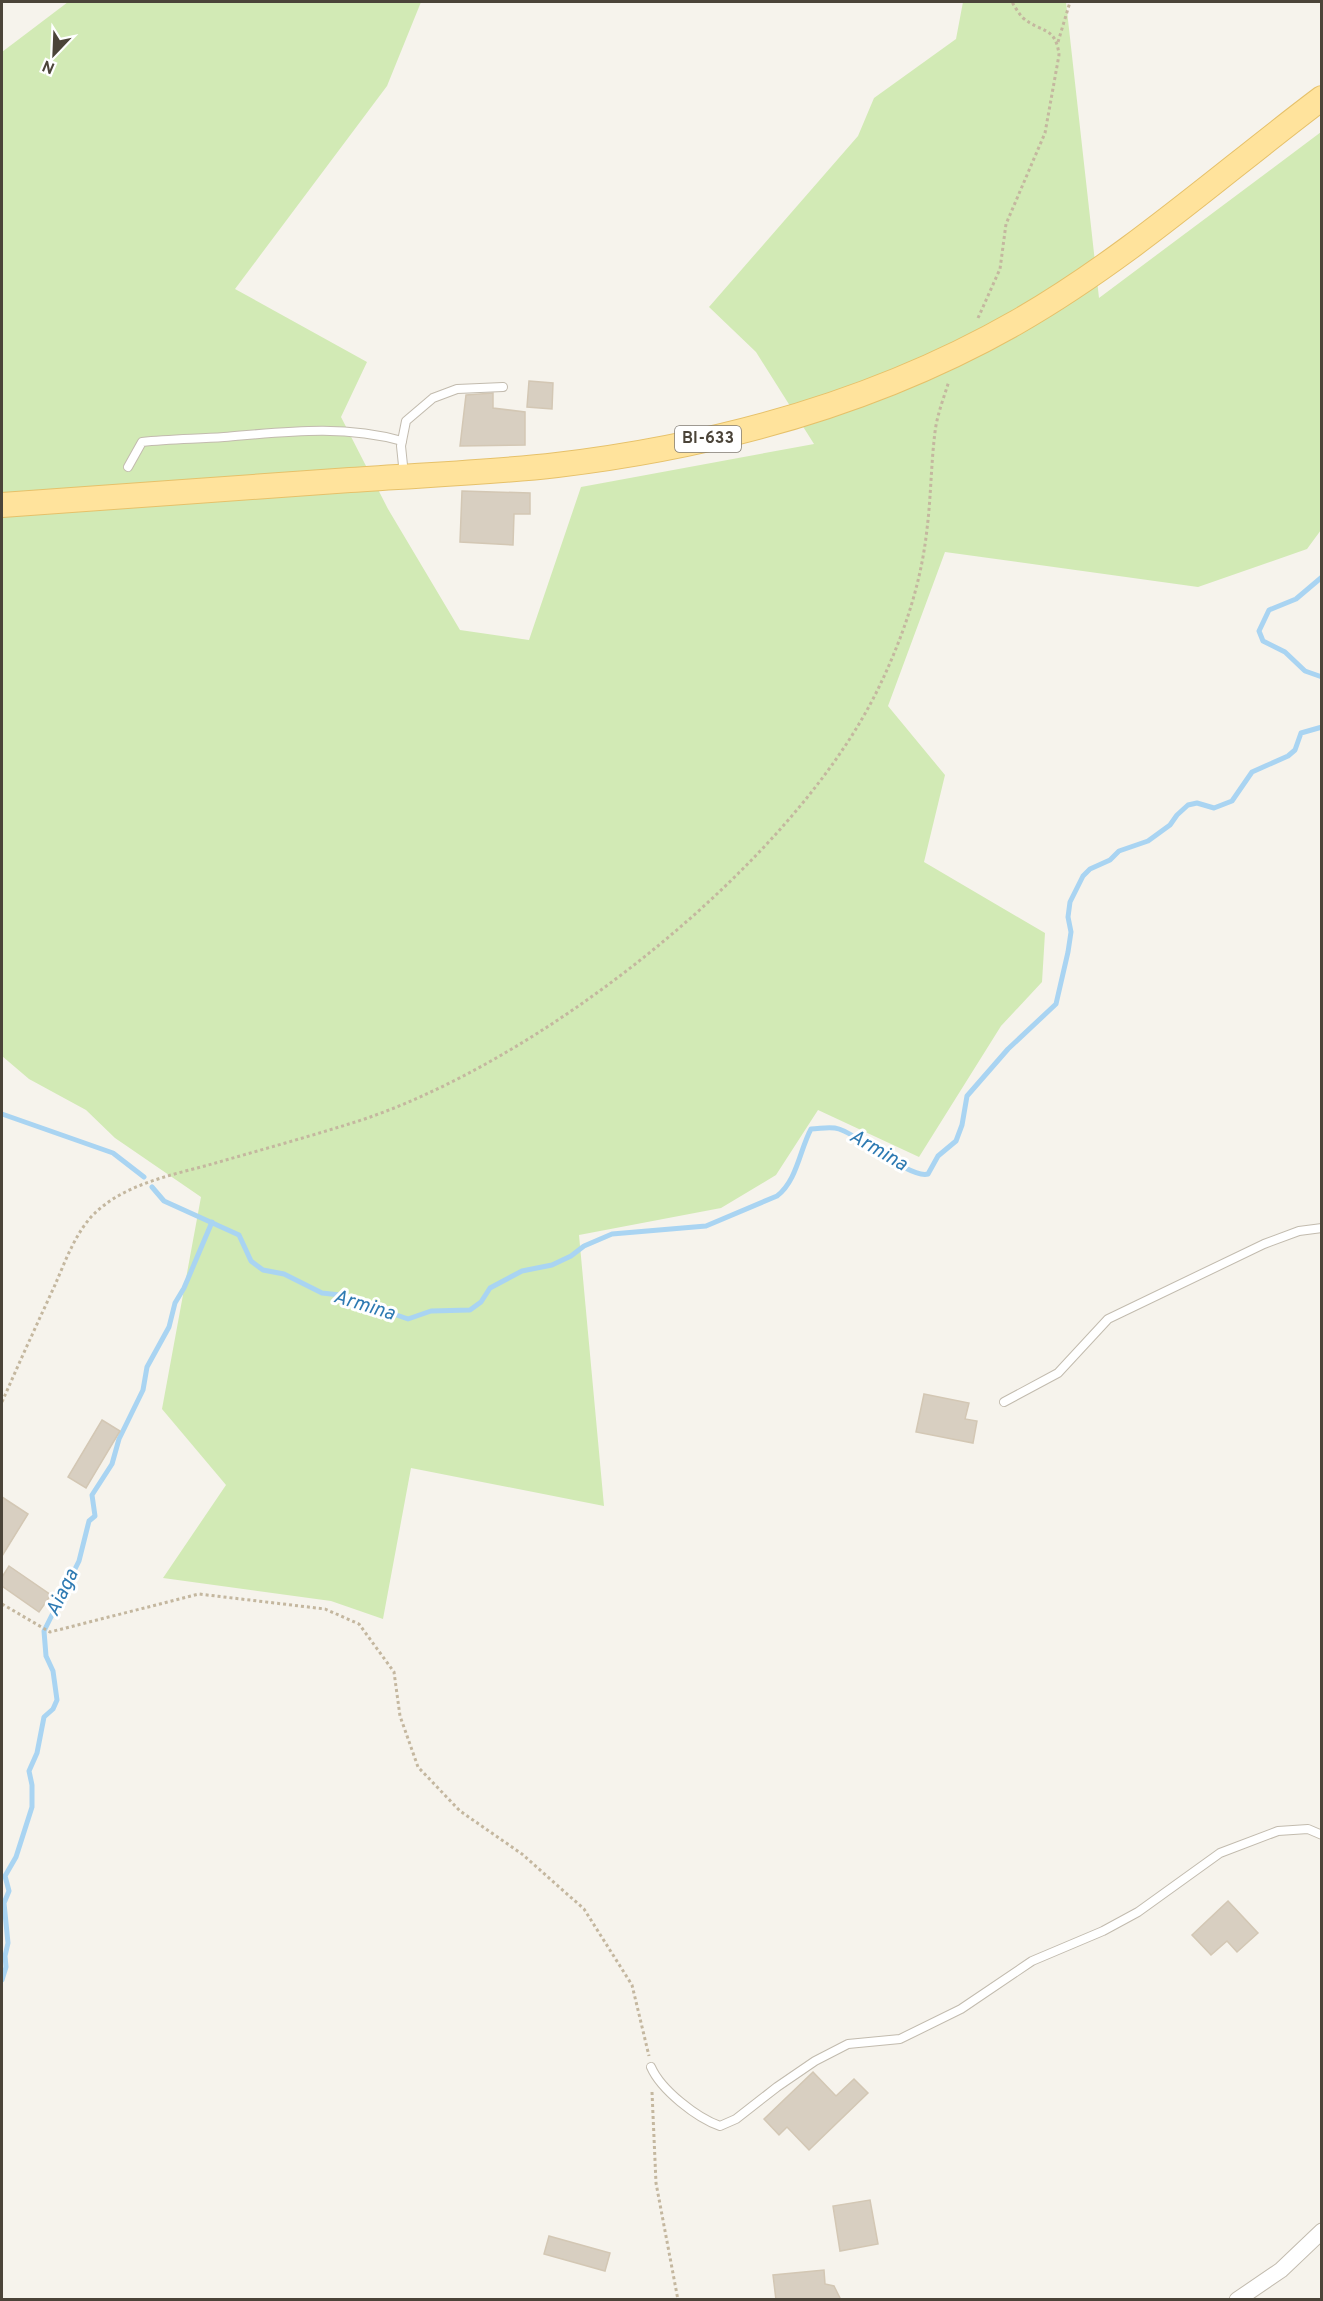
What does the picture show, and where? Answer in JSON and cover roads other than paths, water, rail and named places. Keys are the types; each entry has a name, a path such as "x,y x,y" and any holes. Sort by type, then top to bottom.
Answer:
{"main road":[{"name":"BI-633","path":"2,505 556,465 665,448 751,429 835,404 905,377 1017,322 1089,276 1196,198 1322,98"}],"street":[{"path":"1237,2300 1281,2270 1322,2230"}],"lane":[{"path":"404,476 402,441 406,421 433,398 457,389 503,387"},
{"path":"128,467 142,442 167,439 308,430 371,432 402,441"},
{"path":"1004,1402 1058,1373 1108,1319 1264,1244 1299,1231 1322,1228"},
{"path":"651,2067 656,2077 684,2106 704,2120 720,2126 736,2119 815,2061 848,2044 900,2039 961,2009 1032,1961 1103,1931 1138,1912 1220,1853 1278,1831 1308,1829 1322,1835"}],"waterway":[{"name":"Armina","path":"1322,577 1296,599 1269,610 1259,631 1263,641 1285,652 1305,671 1322,677"},
{"name":"Armina","path":"152,1187 164,1201 239,1235 251,1261 263,1270 284,1274 322,1293 340,1295 408,1319 431,1311 470,1310 481,1302 490,1288 522,1271 552,1265 571,1256 584,1246 612,1234 706,1226 777,1196 784,1190 794,1173 811,1129 839,1129 898,1164 920,1174 928,1174 938,1156 956,1141 962,1125 967,1096 1008,1049 1056,1004 1071,932 1068,917 1070,902 1083,876 1090,869 1110,860 1119,851 1148,841 1170,825 1188,805 1197,803 1214,808 1232,801 1252,772 1288,756 1295,750 1301,733 1322,727"},
{"name":"Armina","path":"2,1114 113,1153 144,1177"},
{"name":"Aiaga","path":"2,1980 6,1967 5,1956 8,1943 4,1903 9,1891 5,1876 16,1857 32,1807 32,1785 29,1771 37,1753 44,1717 53,1709 57,1700 53,1671 46,1656 44,1631 79,1561 89,1521 95,1516 92,1495 112,1464 119,1439 143,1390 147,1367 169,1327 175,1303 184,1288 212,1222"}]}
